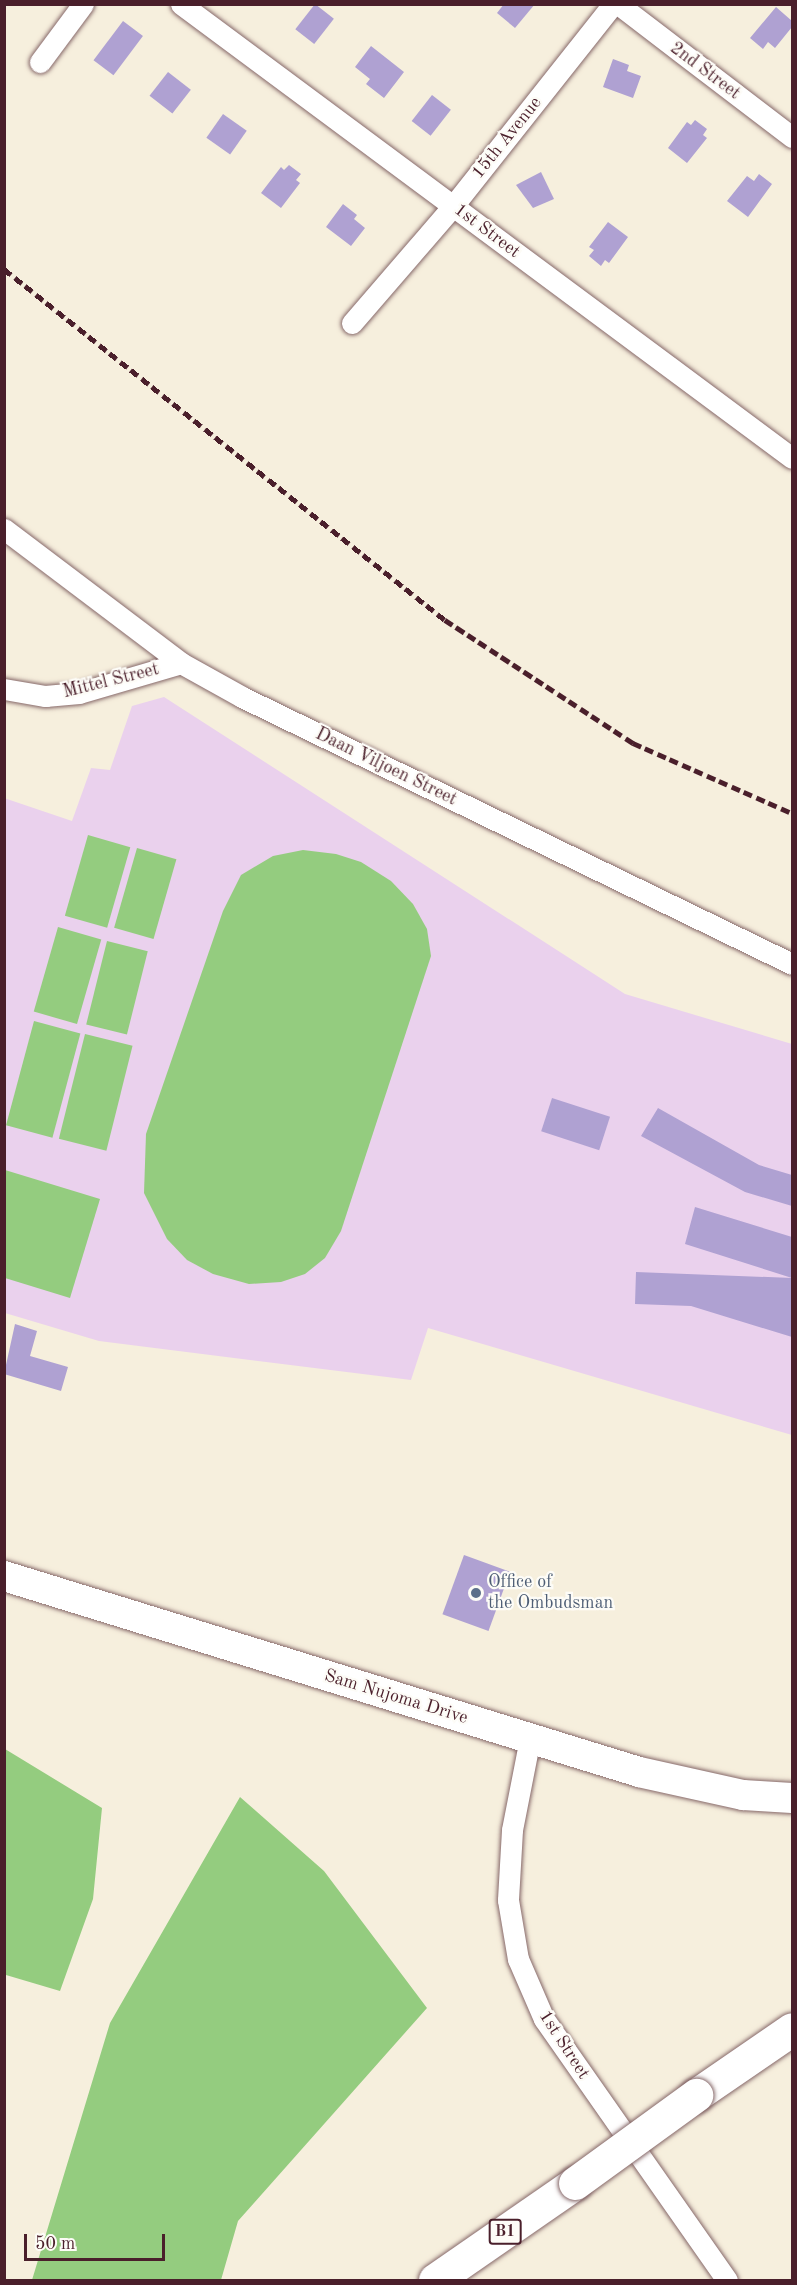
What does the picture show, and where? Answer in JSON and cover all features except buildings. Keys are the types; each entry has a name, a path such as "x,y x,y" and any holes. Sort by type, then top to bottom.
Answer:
{"highway":[{"name":"B1","path":"435,2280 792,2029"}],"main road":[{"name":"Sam Nujoma Drive","path":"4,1576 690,1785 743,1796 792,1798"}],"street":[{"path":"40,62 83,4"},
{"name":"1st Street","path":"182,4 792,458"},
{"name":"15th Avenue","path":"352,323 453,206 613,4"},
{"name":"2nd Street","path":"618,4 792,137"},
{"name":"Daan Viljoen Street","path":"4,529 181,663 242,697 792,964"},
{"name":"Mittel Street","path":"4,689 45,696 80,693 181,663"},
{"name":"1st Street","path":"530,1738 512,1830 508,1900 518,1959 544,2019 727,2280"}],"shaded area":[{"path":"164,697 625,994 792,1044 792,1435 428,1328 411,1380 99,1341 5,1313 4,798 72,821 91,768 110,770 132,706"}],"green space":[{"path":"88,835 130,847 107,928 65,916"},
{"path":"137,848 176,859 154,939 114,928"},
{"path":"303,850 336,854 361,862 391,881 413,904 427,929 431,956 341,1231 325,1258 305,1274 281,1282 249,1284 213,1274 187,1260 167,1239 144,1193 146,1134 223,911 241,875 273,856"},
{"path":"58,927 101,939 77,1024 34,1012"},
{"path":"107,941 148,951 127,1035 86,1024"},
{"path":"34,1021 80,1033 52,1138 6,1125"},
{"path":"85,1034 133,1046 106,1151 59,1139"},
{"path":"5,1170 100,1199 70,1298 5,1278"},
{"path":"5,1749 102,1808 93,1899 60,1991 6,1975 5,1979"},
{"path":"240,1797 324,1871 427,2008 238,2221 221,2280 32,2280 110,2023"}],"railway":[{"path":"4,269 445,620 633,743 792,813"}],"place":[{"name":"Office of the Ombudsman","path":"476,1593"}]}
